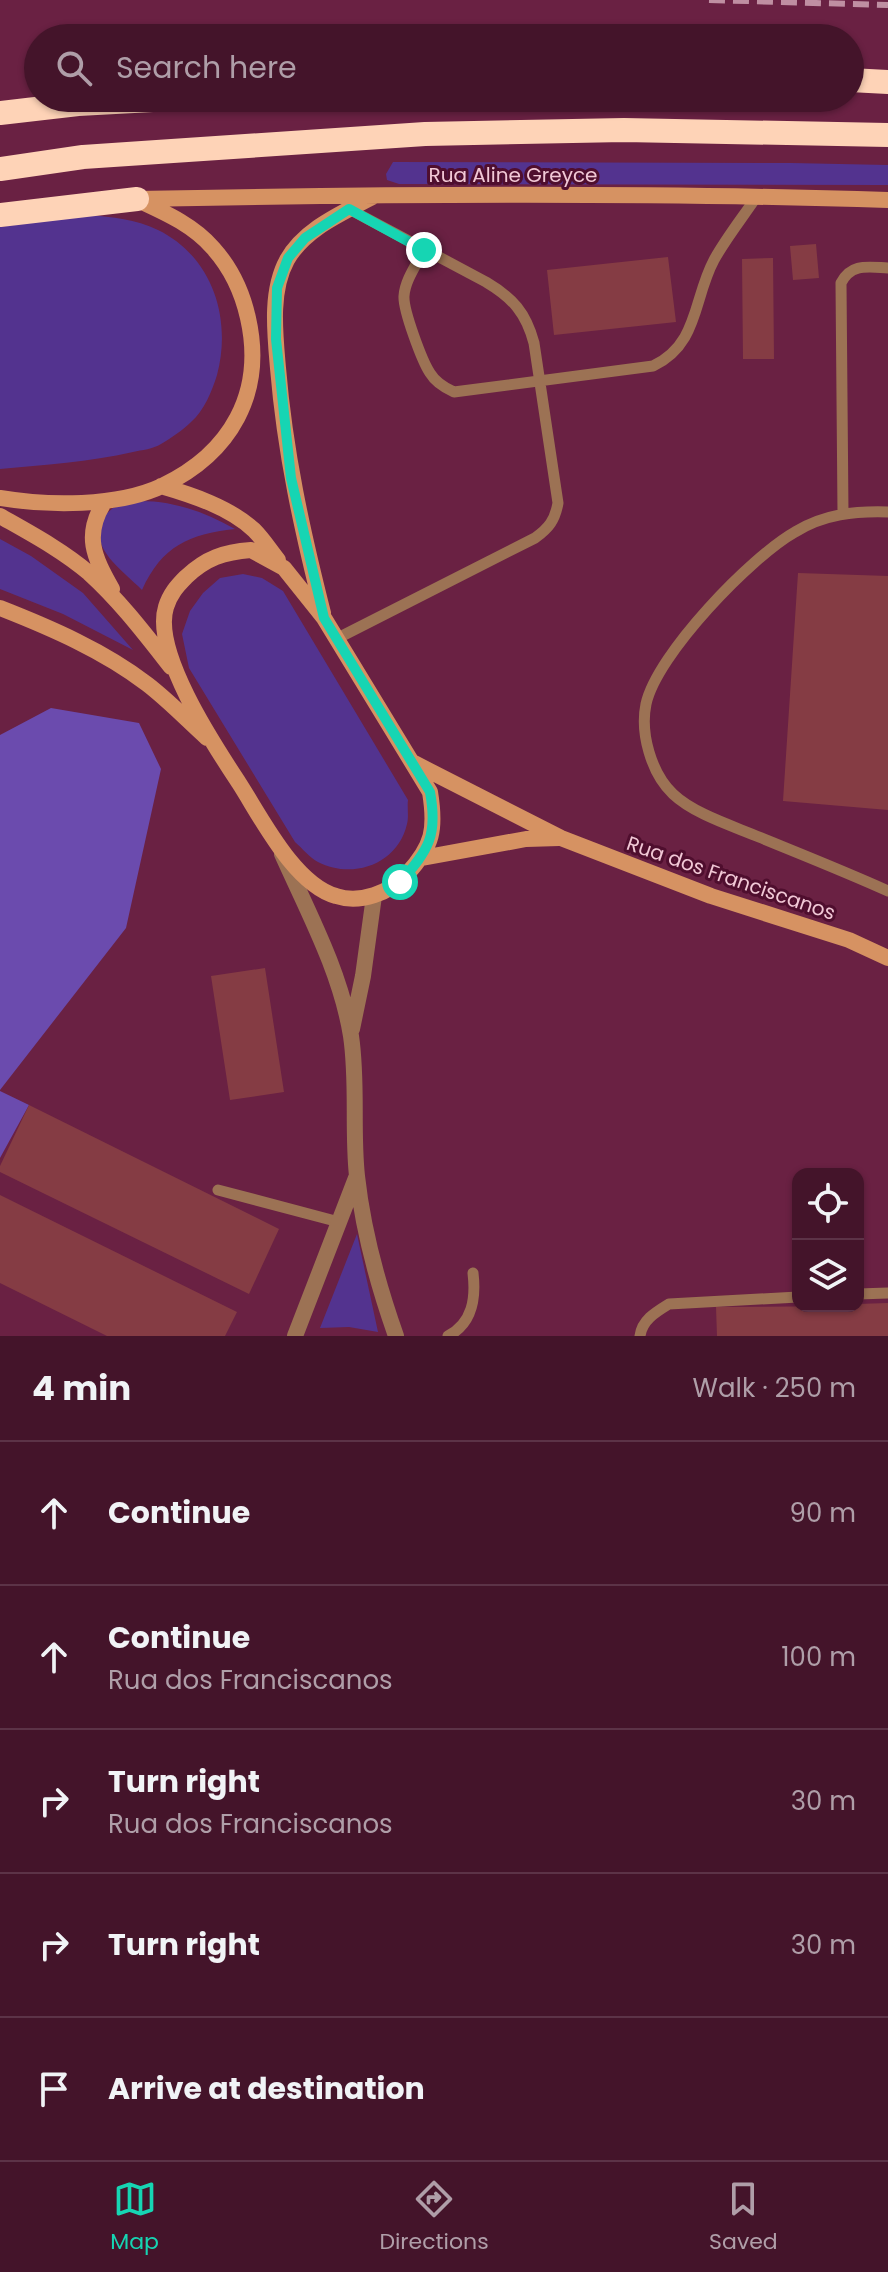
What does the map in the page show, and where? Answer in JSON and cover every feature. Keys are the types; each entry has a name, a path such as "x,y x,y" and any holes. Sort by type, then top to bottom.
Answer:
{"highway":[{"path":"864,81 888,82"},
{"path":"0,113 24,110"},
{"path":"0,169 83,157 425,134 624,130 888,135"},
{"path":"0,215 137,199"}],"main road":[{"name":"Rua Aline Greyce","path":"137,199 377,195 757,196 888,200"},
{"path":"324,618 291,478 276,339 277,288 288,258 305,238 377,195"},
{"path":"0,498 105,501 161,486 200,462 217,447 234,425 246,400 252,377 253,353 246,308 227,264 190,227 137,199"},
{"path":"0,516 63,553 121,605 177,675 215,745 277,842 314,885 335,896 356,899 374,896 400,882 422,858 433,835 434,814 430,792 414,763 324,618 254,530 236,517 189,494 161,486"},
{"path":"105,501 92,525 91,540 102,572 121,605"},
{"path":"177,675 165,631 165,609 175,589 197,567 212,557 231,551 251,550 284,568"},
{"path":"0,608 88,646 118,664 149,685 215,745"},
{"name":"Rua dos Franciscanos","path":"414,763 561,838 711,896 849,940 888,958"},
{"name":"Rua dos Franciscanos","path":"422,858 526,839 561,838"}],"street":[{"path":"277,842 323,947 351,1035 357,1099 357,1176 377,1281 396,1336"},
{"path":"351,1035 374,896"},
{"path":"295,1336 357,1176"}],"lane":[{"path":"424,250 408,280 404,295 405,309 430,373 441,386 454,392 653,366 673,354 686,338 703,283 715,258 757,196"},
{"path":"336,639 535,538 549,528 556,516 558,503 541,382 529,322 520,307 506,294 349,209"},
{"path":"843,513 841,283 855,267 888,268"},
{"path":"888,512 843,513 796,530 765,552 686,636 661,669 646,704 646,739 656,771 673,795 710,817 888,891"},
{"path":"218,1190 339,1222"},
{"path":"448,1336 465,1322 472,1309 475,1293 473,1273"},
{"path":"864,1294 888,1293"},
{"path":"640,1336 651,1315 669,1304 792,1297"}],"shaded area":[{"path":"0,0 888,0 888,1336 0,1336"},
{"path":"393,162 888,165 888,185 399,184 387,180 386,174"},
{"path":"88,215 124,219 149,226 177,242 193,256 214,292 219,312 221,354 215,381 196,417 177,434 155,447 83,461 0,469 0,227"},
{"path":"140,501 189,509 235,529 204,534 179,545 158,563 142,590 104,551 98,531 99,520 113,508"},
{"path":"0,539 31,556 83,593 133,650 63,614 0,589"},
{"path":"243,574 262,578 283,591 408,800 408,821 402,838 384,858 372,865 345,869 332,867 315,860 295,842 189,668 182,634 190,611 203,593 220,578"},
{"path":"51,708 139,723 161,769 126,928 0,1090 0,735"},
{"path":"0,1091 29,1105 0,1158"},
{"path":"357,1234 378,1332 349,1327 320,1328"}],"building":[{"path":"816,244 819,278 793,280 790,246"},
{"path":"668,257 676,322 554,335 547,270"},
{"path":"773,258 774,359 743,359 742,259"},
{"path":"798,573 888,576 888,810 783,801"},
{"path":"265,968 284,1092 230,1100 211,976"},
{"path":"29,1105 279,1229 249,1294 0,1172"},
{"path":"0,1195 237,1312 225,1336 107,1336 0,1283"},
{"path":"888,1303 888,1336 717,1336 716,1307 792,1306 792,1312 864,1312 864,1304"}],"railway":[{"path":"709,0 888,5"}],"route":[{"path":"400,882 422,858 433,835 434,814 430,792 324,618 291,478 276,339 277,288 288,258 305,238 349,209 424,250"}]}
